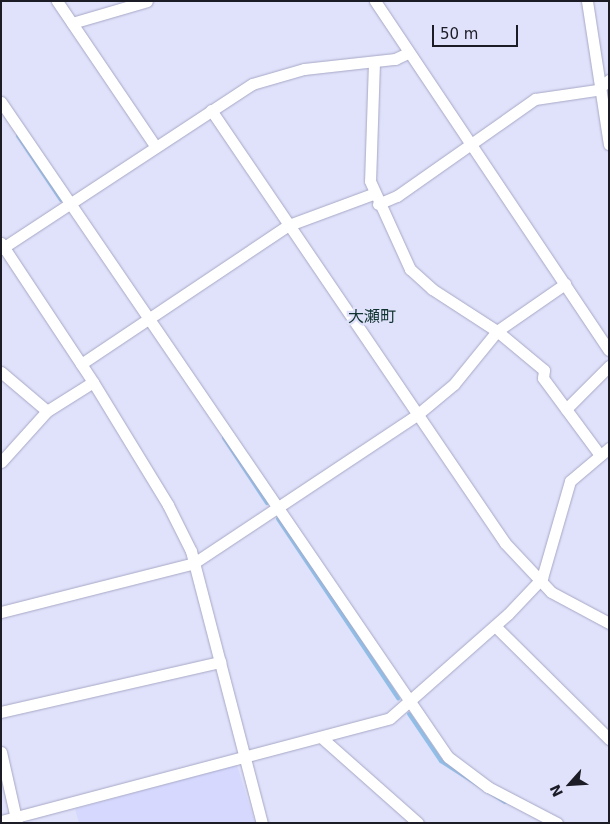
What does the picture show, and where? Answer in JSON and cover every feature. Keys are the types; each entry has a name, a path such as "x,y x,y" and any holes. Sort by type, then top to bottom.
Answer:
{"street":[{"path":"57,1 156,147"},
{"path":"72,23 148,1"},
{"path":"374,1 609,350"},
{"path":"587,1 597,90 609,144"},
{"path":"262,823 194,562 168,505 81,364 2,246 70,206 211,110 268,78 304,69 374,62 408,53"},
{"path":"1,821 17,820 390,718 495,626 539,581 570,481 604,451 566,409 543,378 544,370 496,331 432,290 410,268 376,199 370,181 374,62"},
{"path":"81,364 289,225 376,199 397,196 469,143 535,98 597,90 609,80"},
{"path":"1,102 408,702 448,757 488,787 557,823"},
{"path":"211,110 505,543 539,581 609,623"},
{"path":"1,612 194,562 418,414 454,384 496,331 565,284"},
{"path":"566,409 609,366"},
{"path":"1,372 47,411"},
{"path":"1,462 47,411 92,382"},
{"path":"495,626 609,739"},
{"path":"1,712 220,662"},
{"path":"322,738 418,823"},
{"path":"1,752 17,820"}],"shaded area":[{"path":"237,765 255,823 79,823 75,809"}],"waterway":[{"path":"18,136 61,200"},
{"path":"224,438 267,503"},
{"path":"278,519 398,698"},
{"path":"409,714 441,761 505,802"}],"district":[{"name":"大瀬町","path":"372,317"}]}
